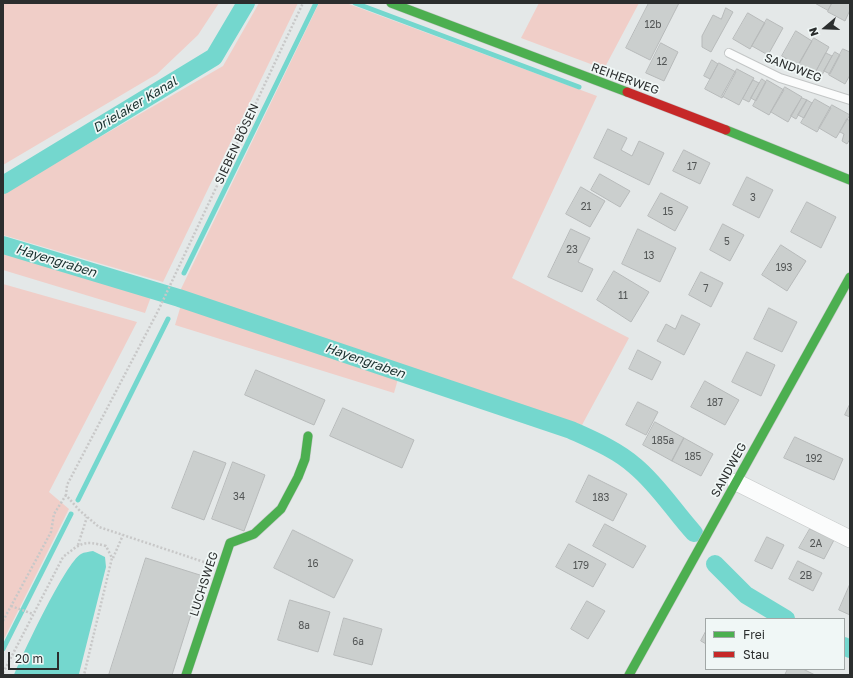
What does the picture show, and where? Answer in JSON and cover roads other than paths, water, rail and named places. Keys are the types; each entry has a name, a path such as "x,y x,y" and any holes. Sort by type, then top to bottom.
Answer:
{"street":[{"name":"REIHERWEG","path":"390,3 670,108 850,180"},
{"name":"SANDWEG","path":"629,675 850,277"},
{"name":"LUCHSWEG","path":"186,675 230,543 254,534 280,509 298,477 305,459 308,436"},
{"path":"736,482 850,539"}],"lane":[{"name":"SANDWEG","path":"729,53 780,78 850,100"}],"water":[{"path":"93,551 105,557 106,567 79,674 14,675 45,610 65,573 81,554"}],"waterway":[{"name":"Drielaker Kanal","path":"3,185 214,57 246,3"},
{"path":"184,273 316,3"},
{"path":"355,3 579,87"},
{"name":"Hayengraben","path":"3,245 179,298 571,430 613,450 628,460 659,490 694,533"},
{"path":"78,500 168,319"},
{"path":"3,649 71,514"},
{"name":"Hayengraben","path":"715,564 746,595 784,618"},
{"name":"Hayengraben","path":"845,646 850,649"}]}
